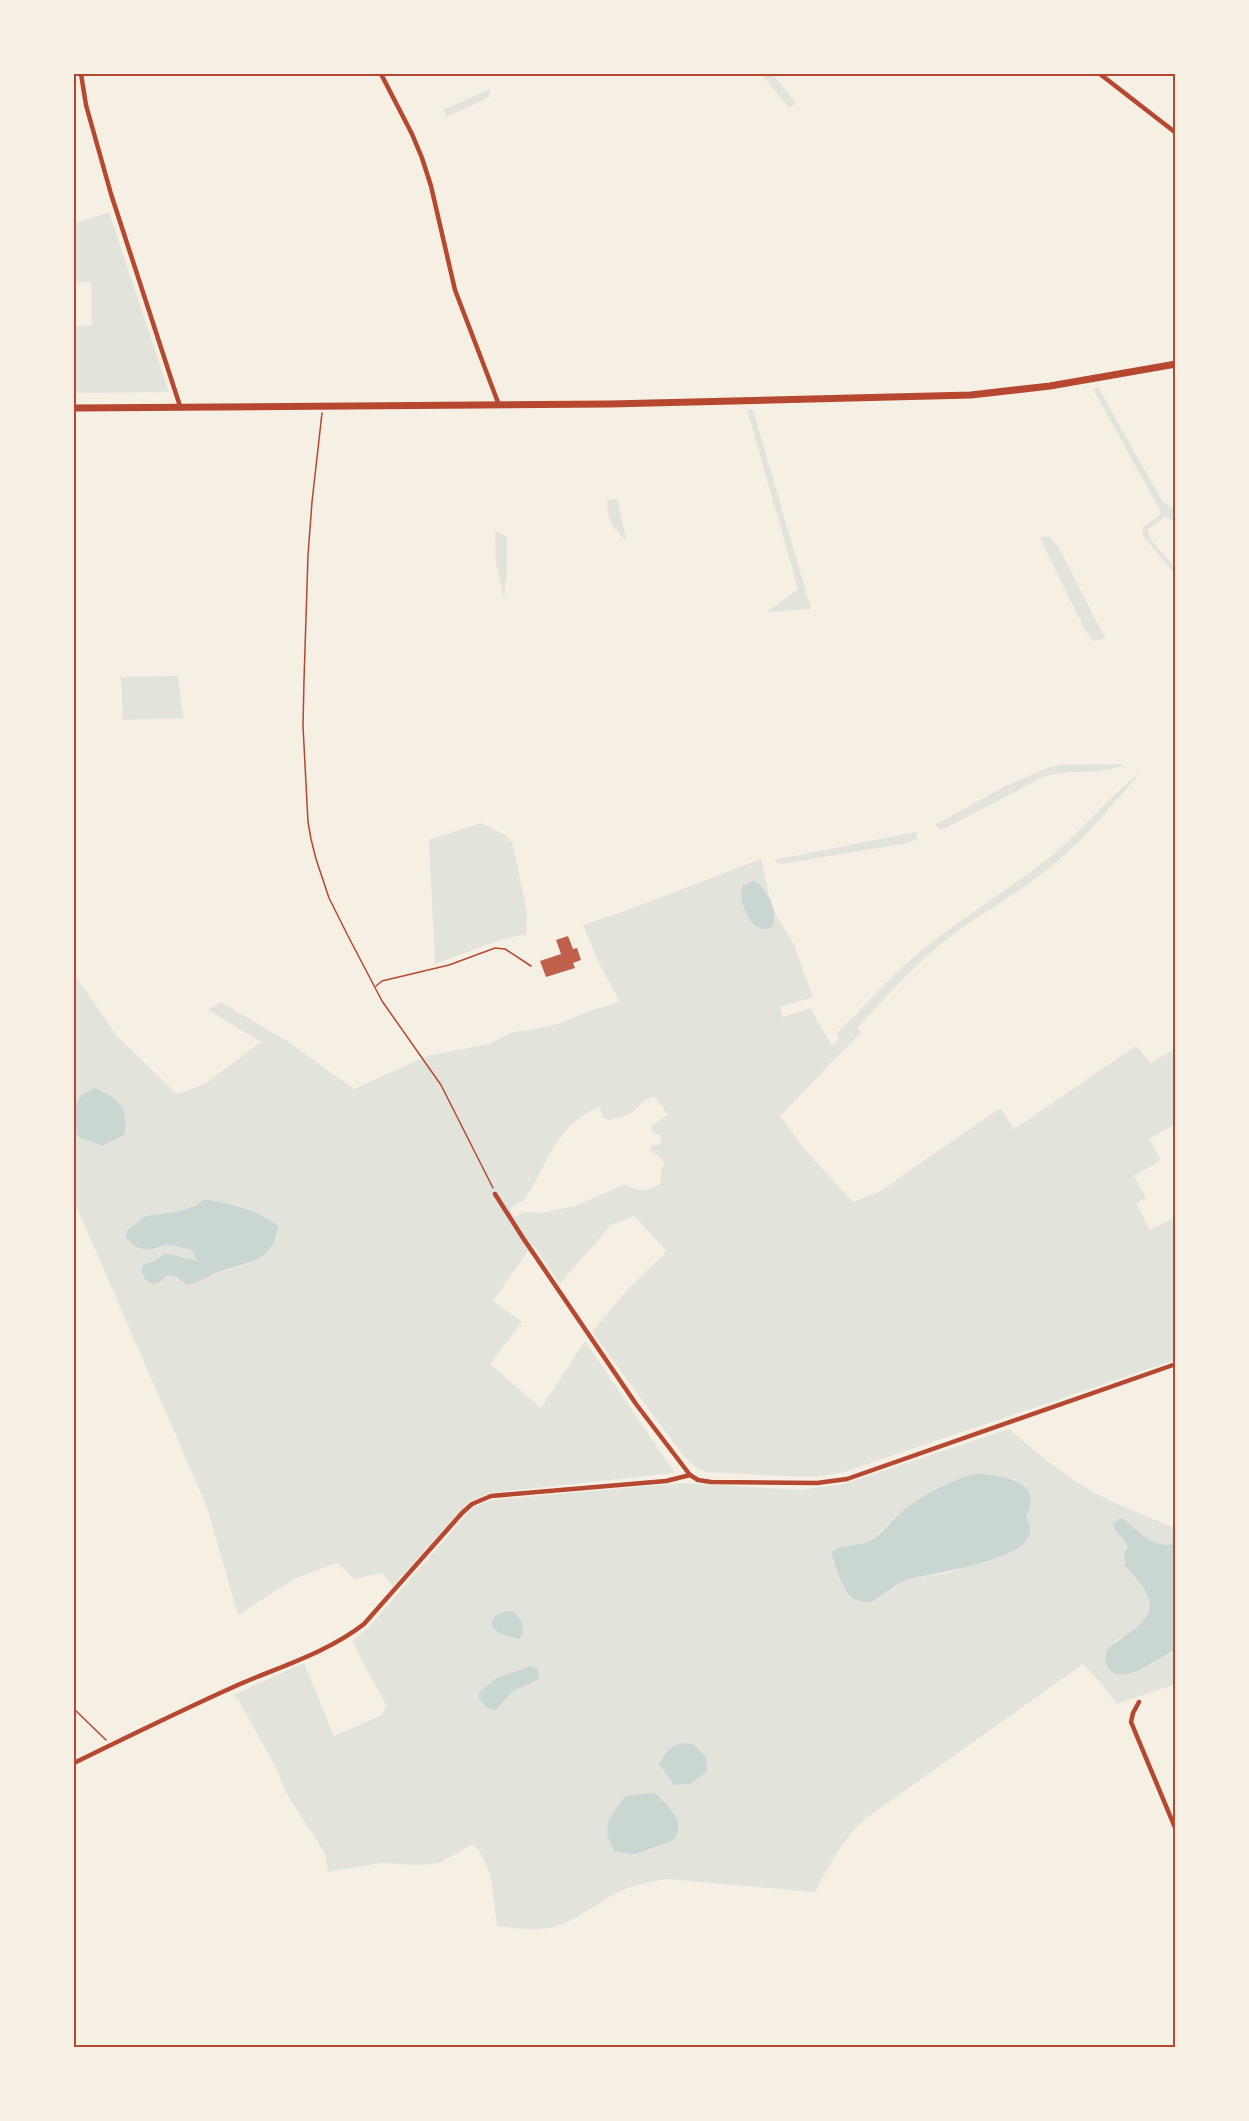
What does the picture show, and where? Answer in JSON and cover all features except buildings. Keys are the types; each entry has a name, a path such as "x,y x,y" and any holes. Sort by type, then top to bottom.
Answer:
{"main road":[{"path":"74,408 610,404 971,395 1050,386 1176,364"}],"street":[{"path":"81,74 86,105 111,194 180,406"},
{"path":"381,74 422,158 431,186 455,290 499,405"},
{"path":"1100,74 1176,133"},
{"path":"495,1194 636,1404 690,1474 698,1480 817,1483 847,1479 1176,1364"},
{"path":"74,1763 233,1687 333,1645 351,1634 364,1624 472,1504 490,1496 666,1482 690,1474"},
{"path":"1139,1702 1131,1722 1176,1830"}],"path":[{"path":"322,405 323,418 308,555 303,726 308,822 315,859 329,898 382,1000 441,1086 495,1194"},
{"path":"375,986 382,981 449,965 492,949 505,949 531,966"},
{"path":"74,1709 111,1744"}],"shaded area":[{"path":"761,74 772,74 796,103 789,108"},
{"path":"490,89 489,97 447,117 443,110"},
{"path":"109,212 169,392 74,393 74,326 92,325 91,282 74,283 74,224"},
{"path":"1098,387 1162,501 1175,510 1175,523 1164,517 1147,530 1151,540 1175,568 1175,575 1143,535 1142,528 1161,512 1093,389"},
{"path":"747,409 753,410 811,609 767,612 798,589"},
{"path":"617,499 627,542 615,528 608,513 607,500"},
{"path":"495,531 507,537 504,598 496,564"},
{"path":"1049,536 1059,548 1105,638 1093,641 1084,628 1040,538"},
{"path":"178,676 183,718 123,720 121,677"},
{"path":"1059,765 1123,765 1104,770 1053,774 1043,777 946,828 940,829 935,825 1004,787 1047,768"},
{"path":"1141,772 1088,832 1053,865 948,938 921,962 857,1028 861,1032 780,1116 804,1149 853,1202 879,1192 1000,1108 1014,1129 1136,1046 1151,1063 1175,1049 1175,1124 1149,1139 1161,1160 1134,1176 1146,1198 1136,1203 1150,1230 1175,1217 1175,1360 841,1473 812,1477 706,1472 695,1467 685,1458 592,1332 627,1290 667,1251 634,1216 611,1225 560,1284 533,1244 493,1301 522,1322 490,1364 541,1408 585,1341 675,1473 490,1493 470,1501 393,1586 382,1573 354,1579 337,1563 294,1579 238,1615 207,1507 78,1210 74,1207 74,1129 78,1137 102,1146 124,1135 74,1108 74,974 117,1036 177,1094 205,1084 261,1042 208,1010 221,1002 287,1041 354,1089 427,1056 489,1044 513,1032 561,1023 586,1012 620,1002 601,967 583,925 761,859 769,895 778,919 792,940 813,997 780,1007 783,1017 810,1008 832,1046 839,1039 836,1034 910,961 1051,856","holes":["655,1097 668,1115 652,1126 652,1131 661,1135 661,1141 658,1145 652,1145 650,1150 663,1160 661,1183 644,1190 635,1189 626,1184 575,1206 540,1213 524,1212 515,1217 510,1208 524,1200 557,1143 574,1123 600,1107 603,1117 609,1120 622,1117 634,1111 646,1100","205,1199 234,1205 268,1218 246,1264 187,1285 177,1277 168,1275 161,1281 144,1264 155,1261 166,1253 198,1261 193,1250 167,1243 150,1250 146,1216 184,1210"]},
{"path":"481,823 505,835 512,842 527,912 526,934 503,939 435,964 429,840"},
{"path":"916,832 917,838 914,841 897,845 781,864 774,860"},
{"path":"754,881 759,884 771,901 774,915 772,927 758,928 744,909 742,886"},
{"path":"94,1088 115,1099 120,1104 125,1117 124,1135 102,1146 78,1137 74,1129 74,1108 81,1096"},
{"path":"204,1199 243,1208 270,1220 278,1226 271,1247 250,1262 192,1284 187,1285 177,1277 168,1275 152,1284 145,1279 141,1271 144,1264 155,1261 165,1253 197,1261 192,1250 167,1244 150,1250 136,1247 126,1238 127,1230 146,1216 177,1212 195,1206"},
{"path":"1009,1429 1066,1475 1087,1488 1124,1507 1175,1528 1175,1543 1161,1544 1141,1534 1124,1519 1125,1542 1128,1546 1125,1564 1143,1585 1147,1595 1148,1611 1143,1623 1111,1647 1106,1663 1151,1665 1175,1648 1175,1689 1173,1685 1116,1704 1083,1664 865,1819 843,1844 815,1892 666,1879 623,1890 557,1926 535,1929 497,1926 489,1872 473,1844 439,1863 420,1865 381,1863 328,1872 325,1853 288,1796 275,1766 239,1701 233,1695 304,1663 334,1736 382,1715 386,1705 352,1641 369,1627 465,1516 474,1507 492,1500 682,1483 800,1490 843,1484","holes":["973,1474 1003,1477 1021,1483 1030,1508 1027,1513 1030,1528 1009,1552 947,1573 907,1579 875,1600 836,1568 832,1560 842,1547 861,1546 873,1539 906,1509 946,1485"]},
{"path":"973,1474 1004,1477 1024,1486 1029,1493 1031,1502 1027,1514 1030,1533 1022,1545 1009,1553 975,1565 909,1579 870,1602 851,1597 838,1575 832,1552 841,1547 872,1540 903,1511 927,1494"},
{"path":"1120,1518 1154,1542 1168,1545 1175,1543 1176,1648 1141,1669 1121,1675 1114,1673 1108,1667 1107,1652 1112,1645 1143,1621 1149,1606 1145,1591 1125,1566 1124,1556 1128,1546 1113,1524"},
{"path":"507,1611 514,1612 522,1622 523,1634 519,1639 498,1633 491,1624 495,1616"},
{"path":"531,1666 537,1668 539,1675 537,1680 513,1691 496,1710 487,1708 479,1699 479,1692 497,1678"},
{"path":"680,1743 693,1744 706,1757 707,1771 690,1784 674,1785 659,1764 668,1750"},
{"path":"654,1793 671,1809 677,1820 678,1831 674,1839 636,1854 615,1852 610,1843 607,1828 611,1816 626,1796"}]}
